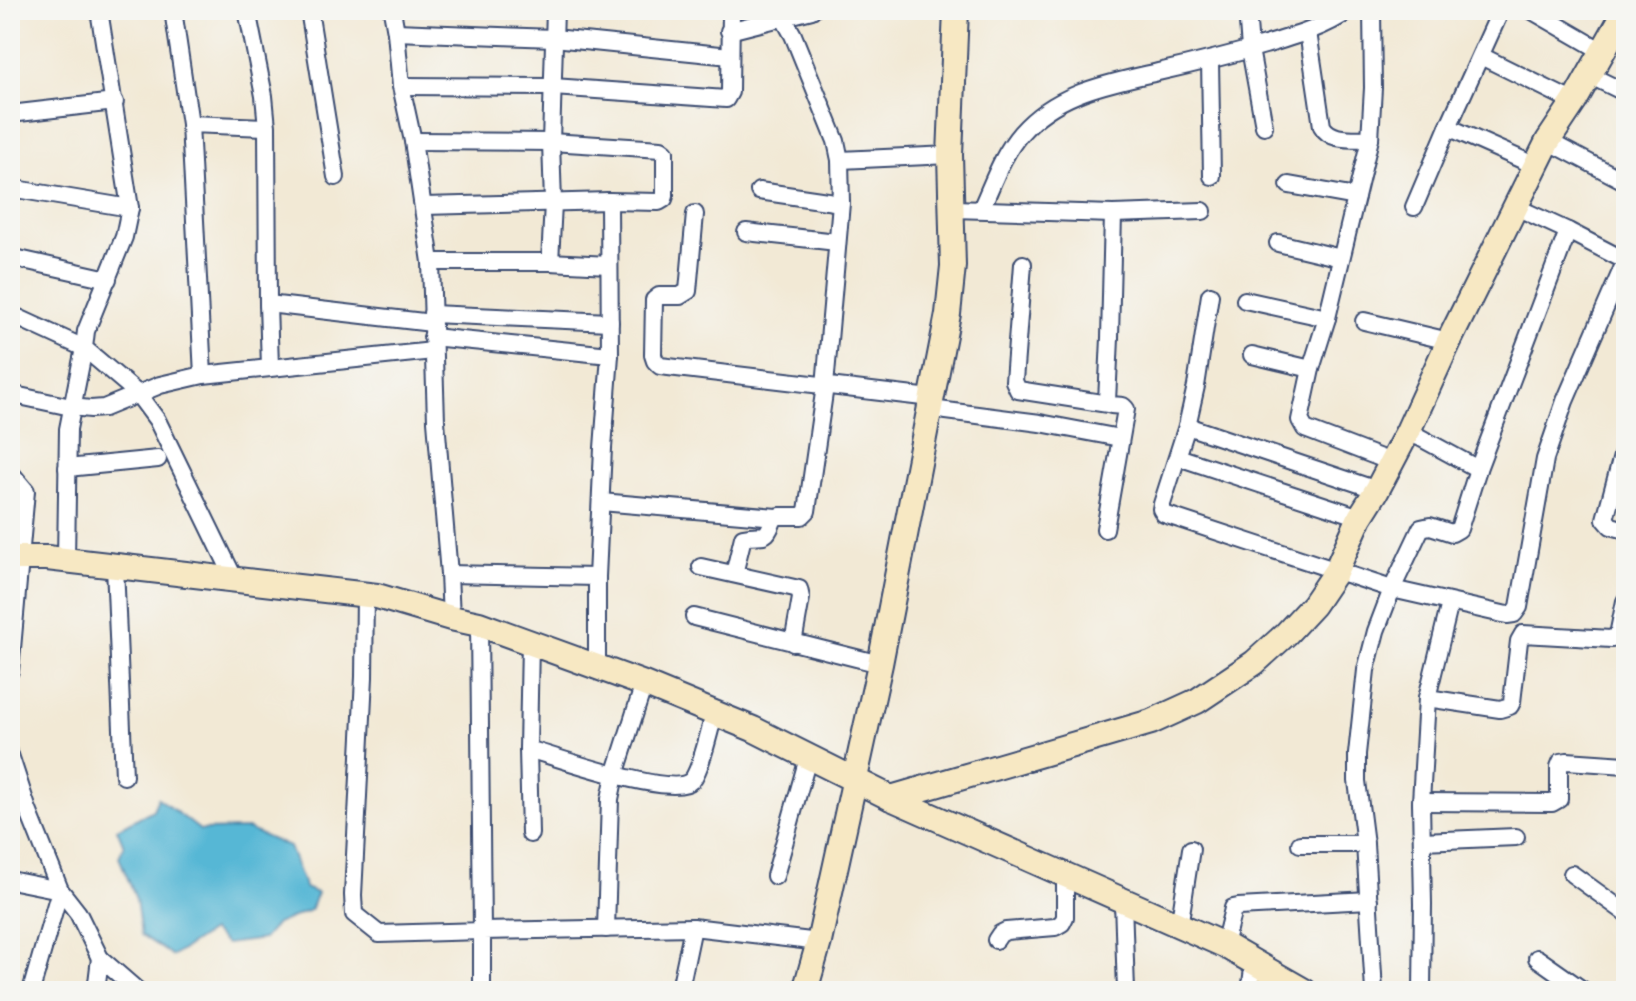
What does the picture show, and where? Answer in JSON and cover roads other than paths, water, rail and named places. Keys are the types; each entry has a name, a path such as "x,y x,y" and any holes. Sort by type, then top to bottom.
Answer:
{"street":[{"path":"66,560 71,407 86,331 124,237 130,208 99,10"},
{"path":"173,10 190,124 203,375"},
{"path":"247,10 267,127 270,367"},
{"path":"309,10 336,177"},
{"path":"392,10 401,86 413,141 431,262 436,421 451,618"},
{"path":"550,262 555,10"},
{"path":"401,86 553,87 726,99 730,92 731,10"},
{"path":"729,31 781,13 812,10"},
{"path":"805,991 819,942 880,664 948,314 953,266 950,155 956,10"},
{"path":"1247,10 1250,49 1264,126"},
{"path":"1372,10 1370,139 1300,420 1303,427 1391,462"},
{"path":"1414,207 1501,10"},
{"path":"1531,10 1602,51"},
{"path":"891,798 1151,722 1197,701 1254,663 1286,634 1313,605 1336,571 1360,517 1408,431 1548,141 1626,10"},
{"path":"981,209 1008,151 1040,114 1090,88 1210,61 1308,32 1346,11"},
{"path":"601,502 777,517 806,514 825,386 841,203 840,160 836,141 781,13"},
{"path":"396,32 554,38 730,56"},
{"path":"1308,32 1325,132 1333,137 1370,139"},
{"path":"1481,56 1574,102"},
{"path":"1210,61 1212,176"},
{"path":"1589,75 1626,93"},
{"path":"10,114 115,102"},
{"path":"190,124 267,127"},
{"path":"1448,127 1536,166"},
{"path":"413,141 551,142 664,150 666,155 664,199 659,202 424,206"},
{"path":"1548,141 1626,182"},
{"path":"840,160 950,155"},
{"path":"1289,185 1356,197"},
{"path":"10,188 130,208"},
{"path":"759,191 841,203"},
{"path":"597,666 597,577 610,355 609,201"},
{"path":"1210,295 1196,386 1187,426 1162,504 1164,514 1392,589 1507,615 1518,611 1549,444 1626,260 1516,207"},
{"path":"953,209 1113,214 1203,211"},
{"path":"695,214 688,291 680,296 659,296 654,300 653,355 655,361 665,367 825,386 1120,438"},
{"path":"1108,404 1113,214"},
{"path":"1374,991 1365,844 1357,781 1357,754 1369,652 1392,589 1421,528 1430,526 1452,533 1459,529 1478,469 1568,231"},
{"path":"746,232 837,242"},
{"path":"1278,243 1341,258"},
{"path":"10,257 108,279"},
{"path":"431,262 609,265"},
{"path":"1023,264 1015,387 1018,390 1125,407 1105,529"},
{"path":"1245,300 1327,318"},
{"path":"268,304 432,331 610,355"},
{"path":"10,314 84,348 137,393 157,420 235,580"},
{"path":"1364,321 1449,341"},
{"path":"10,394 71,407 104,408 160,385 203,375 270,367 432,331 610,322"},
{"path":"1252,355 1311,369"},
{"path":"1187,426 1377,490"},
{"path":"1408,431 1478,469"},
{"path":"1626,441 1605,519 1611,526 1626,530"},
{"path":"1178,457 1360,517"},
{"path":"67,468 158,459"},
{"path":"10,472 26,491 15,558 10,671"},
{"path":"734,574 742,540 746,536 767,534 777,517"},
{"path":"15,558 47,558 377,596 479,624 644,684 753,729 891,798 1224,945 1304,991"},
{"path":"115,566 124,776"},
{"path":"701,567 799,589 801,598 793,643"},
{"path":"449,574 597,577"},
{"path":"365,595 353,895 354,914 379,934 693,927 819,942"},
{"path":"1427,698 1500,709 1510,706 1519,641 1523,634 1615,637 1620,629 1625,601"},
{"path":"1422,991 1421,802 1427,698 1450,603"},
{"path":"694,617 880,664"},
{"path":"479,624 482,991"},
{"path":"530,642 530,834"},
{"path":"606,929 610,799 644,684"},
{"path":"528,749 615,775 679,786 690,783 696,774 714,714"},
{"path":"10,755 60,890 78,913 100,958 138,991"},
{"path":"775,876 808,758"},
{"path":"1421,802 1552,803 1559,799 1561,762 1626,765"},
{"path":"1422,841 1516,837"},
{"path":"1300,844 1365,844"},
{"path":"1179,927 1191,849"},
{"path":"1572,874 1626,913"},
{"path":"996,940 1006,931 1055,927 1062,923 1065,917 1065,875"},
{"path":"10,880 60,890"},
{"path":"31,991 60,890"},
{"path":"1224,945 1233,908 1369,900"},
{"path":"1123,901 1126,991"},
{"path":"681,984 693,927"},
{"path":"96,991 100,958"},
{"path":"1537,958 1584,991"},
{"path":"1250,991 1254,961"}],"water":[{"path":"158,798 200,830 248,829 289,847 305,888 317,893 310,910 276,924 263,939 226,944 211,931 173,956 141,935 136,899 119,857 124,846 117,829 153,810"}]}
